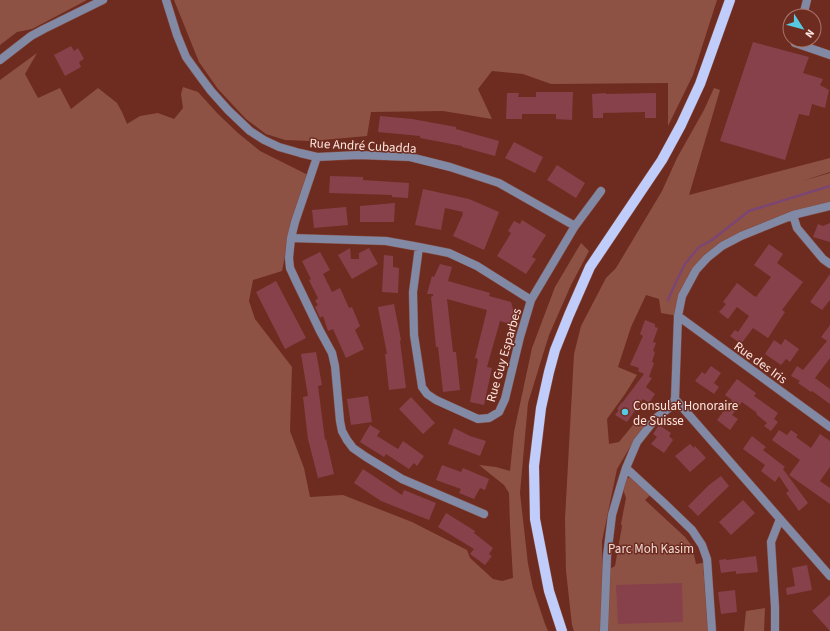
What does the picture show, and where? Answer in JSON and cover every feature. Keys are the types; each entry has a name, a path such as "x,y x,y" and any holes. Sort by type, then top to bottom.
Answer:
{"main road":[{"path":"562,631 549,591 535,519 534,466 541,408 553,357 590,267 662,160 681,125 700,84 730,0"}],"street":[{"path":"0,60 31,36 103,0"},
{"name":"Rue André Cubadda","path":"166,0 177,35 186,57 211,91 228,110 250,131 264,140 279,147 317,157 359,155 410,157 450,167 499,183 575,226"},
{"path":"810,48 830,55"},
{"path":"317,157 295,222 291,238 289,258 290,268 332,353 335,366 342,431 353,448 402,479 484,514"},
{"name":"Rue Guy Esparbes","path":"419,247 413,292 414,335 422,387 427,394 436,400 478,419 489,418 500,412 505,399 520,337 531,300 575,226 601,191"},
{"path":"604,631 607,556 612,515 626,468 638,442 656,418 669,408 675,399 678,316 682,296 696,270 707,258 722,246 741,236 793,215 830,206"},
{"path":"793,215 797,228 823,259 830,264"},
{"path":"291,238 386,241 449,253 477,266 531,300"},
{"name":"Rue des Iris","path":"678,316 830,427"},
{"path":"675,399 830,576"},
{"path":"626,468 692,530 702,546 707,559 712,631"},
{"path":"775,631 775,607 770,542 780,520"}],"green space":[{"path":"0,0 87,0 32,29 17,32 0,45"},
{"path":"174,0 717,0 693,75 668,126 668,83 551,84 523,74 492,71 478,89 492,119 443,111 371,112 367,136 311,141 285,140 266,134 246,119 218,89 199,62"},
{"path":"37,53 25,74 38,98 60,88 71,109 98,88 117,103 127,124 140,116 158,113 174,119 183,108 181,94 183,87 198,92 218,114 260,151 308,175 291,227 282,271 253,280 249,301 255,319 292,367 290,431 304,468 310,497 343,495 412,522 467,550 470,558 493,579 502,581 513,578 509,493 504,485 479,465 496,467 510,471 514,432 532,348 555,287 581,243 589,251 571,285 549,335 528,403 520,493 528,564 533,588 548,631 0,631 0,80"},
{"path":"714,88 720,90 689,195 830,158 830,172 802,181 830,173 830,206 741,236 696,270 678,316 661,313 659,299 646,295 631,327 618,367 637,375 607,419 609,444 619,442 637,420 647,423 636,437 617,469 602,541 602,631 574,631 566,571 565,519 574,354 581,326 606,278 616,268 662,191 677,158 704,110"},
{"name":"Parc Moh Kasim","path":"630,477 651,494 645,500 685,537 692,546 696,564 703,563 708,631 606,631 608,570 615,566 626,498 623,489 626,479"},
{"path":"765,608 764,631 744,631 746,611"}],"building":[{"path":"753,42 809,57 803,73 823,79 820,85 829,90 825,108 812,104 809,116 799,114 785,160 720,141"},
{"path":"71,46 74,51 78,48 84,59 79,62 81,67 65,76 54,55"},
{"path":"536,92 573,92 572,120 556,119 556,114 522,114 522,119 506,119 507,93 519,93 518,97 536,97"},
{"path":"656,93 656,118 645,118 645,112 603,113 603,118 593,118 592,94"},
{"path":"380,116 412,119 456,127 456,129 499,141 495,156 462,146 420,138 420,136 378,132"},
{"path":"514,142 543,157 535,173 505,158"},
{"path":"557,165 585,183 576,198 547,180"},
{"path":"330,176 363,177 363,180 409,183 408,198 392,197 392,195 329,193"},
{"path":"423,189 469,199 499,212 484,250 453,236 463,212 445,208 441,230 415,225"},
{"path":"395,203 394,222 360,222 360,206"},
{"path":"346,207 348,225 314,228 312,210"},
{"path":"522,220 546,235 532,257 536,259 526,274 497,256 511,233 508,231 514,221 520,224"},
{"path":"830,223 830,242 813,237 818,224 823,226"},
{"path":"769,244 783,254 777,263 803,282 782,310 785,312 768,338 753,328 741,344 730,336 735,330 738,332 749,316 737,307 728,319 719,312 726,304 723,302 737,283 756,297 771,277 754,265"},
{"path":"350,248 351,259 359,259 359,253 369,248 378,264 352,279 338,255"},
{"path":"320,252 330,270 323,274 332,292 340,288 349,308 352,307 360,326 355,330 364,349 346,358 333,329 328,331 323,316 320,318 315,307 318,305 315,301 318,298 302,261"},
{"path":"384,255 393,256 393,267 399,268 398,293 382,292"},
{"path":"440,264 452,267 448,281 490,293 489,296 511,302 515,316 519,317 515,326 500,321 487,367 492,368 484,405 470,402 478,359 475,358 487,310 447,299 453,352 456,352 460,390 443,392 438,347 436,347 431,297 433,294 427,294 432,276 434,277"},
{"path":"830,274 830,300 822,310 810,302"},
{"path":"276,281 306,338 285,349 256,292"},
{"path":"394,304 401,340 406,388 389,390 385,354 387,354 378,307"},
{"path":"645,320 655,324 655,327 658,328 653,342 656,343 653,351 655,352 652,362 654,363 649,377 652,378 646,387 655,394 649,403 643,399 627,422 615,415 619,410 617,409 644,374 638,371 639,368 630,365 643,336 640,334"},
{"path":"830,325 830,358 815,378 830,389 830,404 798,383 800,381 791,376 797,366 803,370 827,341 821,337"},
{"path":"785,339 799,349 790,362 786,359 781,365 765,354 774,340 781,345"},
{"path":"316,352 322,385 318,386 325,440 326,439 334,474 318,478 308,439 303,397 308,396 301,354"},
{"path":"711,366 721,373 714,383 719,387 714,394 695,381 702,372 705,374"},
{"path":"737,379 756,393 754,396 778,413 774,419 778,422 771,431 764,426 767,423 756,414 757,413 742,402 732,415 738,419 730,430 717,420 732,400 725,395"},
{"path":"368,396 372,422 351,425 347,399"},
{"path":"411,397 435,423 423,434 399,409"},
{"path":"370,425 380,431 377,436 398,449 403,441 424,456 417,466 414,463 409,469 386,454 384,457 360,442"},
{"path":"659,425 671,433 669,436 673,440 664,453 651,444 657,437 653,434"},
{"path":"454,428 470,436 486,441 480,456 448,444"},
{"path":"779,430 787,435 791,430 798,435 796,437 811,448 820,434 830,441 830,467 820,481 830,488 830,504 789,475 800,460 772,440"},
{"path":"752,436 766,447 763,450 785,467 783,469 808,503 799,511 786,493 789,491 779,476 775,482 761,471 765,465 743,449"},
{"path":"690,444 694,448 695,446 706,458 690,472 675,456"},
{"path":"442,465 461,472 463,468 489,479 485,490 480,488 474,499 459,493 461,489 436,480"},
{"path":"363,469 402,495 404,490 436,503 429,520 381,501 354,483"},
{"path":"721,476 729,486 698,516 688,506 709,485"},
{"path":"743,500 755,513 731,535 719,522"},
{"path":"446,513 475,531 474,533 493,548 489,554 492,556 485,565 470,554 474,549 438,527"},
{"path":"756,556 758,572 736,574 736,571 721,573 719,560"},
{"path":"807,565 812,590 787,595 786,588 795,586 792,568"},
{"path":"682,583 683,622 618,624 616,585"},
{"path":"735,590 737,612 721,614 718,592"},
{"path":"830,595 830,631 812,611"}],"waterway":[{"path":"668,300 685,264 699,247 712,240 749,211 830,186"}],"place":[{"name":"Consulat Honoraire de Suisse","path":"625,412"}]}
